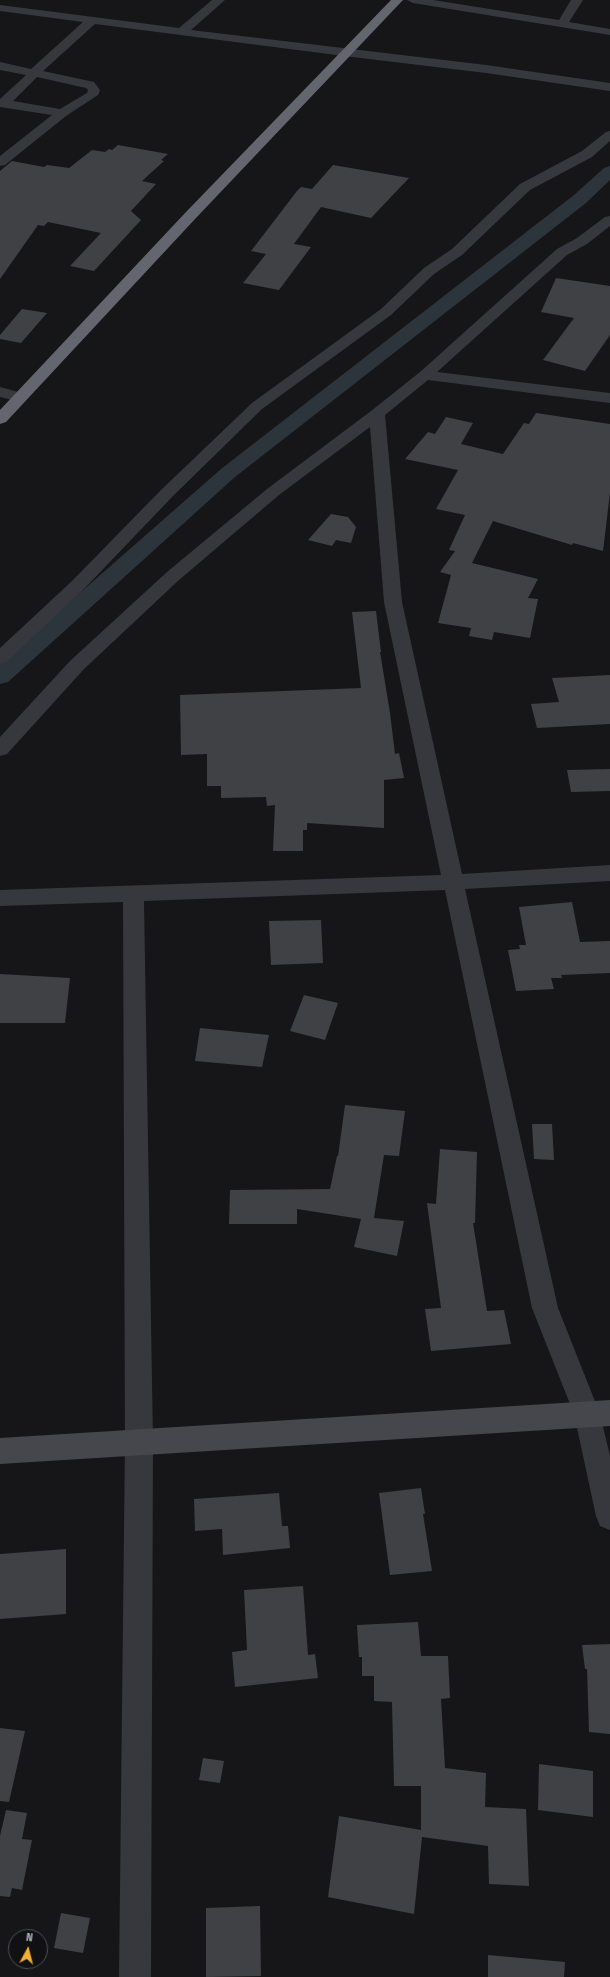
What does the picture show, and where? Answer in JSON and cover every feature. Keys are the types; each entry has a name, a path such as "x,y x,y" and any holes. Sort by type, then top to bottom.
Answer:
{"highway":[{"path":"0,419 344,53 397,0"}],"main road":[{"path":"0,1451 139,1441 598,1414"}],"street":[{"path":"182,32 219,0"},
{"path":"413,0 610,32"},
{"path":"562,24 577,0"},
{"path":"0,8 344,53 486,69 610,87"},
{"path":"2,103 92,20"},
{"path":"0,66 35,72 90,85 94,90 92,95 62,113 0,162"},
{"path":"2,103 62,113"},
{"path":"0,658 78,585 167,493 256,406 386,312 429,270 457,252 525,187 587,154 610,135"},
{"path":"0,749 77,665 173,576 273,492 377,414 425,375 562,252 582,241 610,220"},
{"path":"425,375 610,398"},
{"path":"0,392 20,397"},
{"path":"377,414 393,602 545,1308 598,1414 610,1516"},
{"path":"0,898 453,882 610,873"},
{"path":"133,894 139,1441 135,1977"}],"building":[{"path":"118,145 168,154 161,160 164,161 142,181 156,184 131,211 141,220 94,271 70,266 101,233 48,222 44,226 38,225 0,279 0,171 12,161 44,167 47,165 69,168 92,150 105,152 109,149 112,150"},
{"path":"333,165 409,178 371,218 321,207 294,244 311,247 279,290 243,283 266,254 251,251 297,191 301,187 312,189"},
{"path":"556,278 610,286 610,335 585,371 543,360 574,318 541,312"},
{"path":"22,309 47,313 21,343 0,339 0,335"},
{"path":"536,413 610,424 610,493 603,551 573,543 572,545 493,521 472,563 538,579 528,598 538,599 530,638 494,632 492,640 469,636 471,628 438,623 451,575 440,572 455,551 449,550 465,515 436,509 458,470 405,459 428,432 435,434 446,417 473,423 461,444 503,454 524,423 529,424"},
{"path":"331,514 348,517 356,527 351,543 336,540 332,546 308,540"},
{"path":"376,611 380,652 395,754 399,753 404,778 384,780 384,828 307,823 307,830 303,830 303,851 273,851 275,805 267,806 266,797 221,798 221,786 207,786 207,754 181,755 180,695 361,688 352,612"},
{"path":"610,675 610,724 537,728 531,704 559,702 552,678"},
{"path":"610,769 610,791 571,792 567,770"},
{"path":"572,902 580,942 610,941 610,973 561,975 562,978 551,978 554,989 516,991 508,950 520,949 519,945 526,945 519,907"},
{"path":"321,920 323,963 271,965 269,921"},
{"path":"0,974 70,978 65,1023 0,1023"},
{"path":"304,995 338,1003 325,1040 290,1031"},
{"path":"200,1028 269,1035 262,1067 195,1061"},
{"path":"345,1105 405,1111 399,1156 384,1155 374,1218 404,1221 397,1256 354,1247 361,1219 297,1209 297,1224 229,1224 230,1190 330,1189 338,1156"},
{"path":"532,1124 552,1124 554,1160 534,1159"},
{"path":"440,1149 477,1152 475,1223 473,1223 487,1311 504,1310 511,1344 431,1351 425,1309 441,1308 427,1203 436,1204"},
{"path":"421,1488 425,1514 423,1514 432,1571 390,1575 379,1493"},
{"path":"279,1493 282,1526 288,1526 290,1548 223,1555 222,1529 195,1531 194,1499"},
{"path":"66,1549 66,1614 0,1619 0,1554"},
{"path":"303,1586 308,1655 315,1654 318,1678 235,1687 232,1652 247,1650 244,1590"},
{"path":"418,1622 421,1656 448,1656 450,1698 441,1699 445,1768 486,1773 485,1807 526,1809 529,1886 489,1884 488,1846 422,1837 414,1914 328,1897 339,1816 421,1830 421,1786 394,1786 392,1702 374,1701 374,1676 362,1676 362,1657 359,1657 357,1625"},
{"path":"610,1644 610,1734 589,1732 587,1669 585,1669 582,1645"},
{"path":"0,1728 25,1731 9,1802 0,1801"},
{"path":"203,1758 224,1761 220,1783 199,1780"},
{"path":"539,1764 593,1771 593,1817 538,1810"},
{"path":"6,1810 27,1813 22,1839 32,1840 22,1890 12,1888 10,1897 0,1896 0,1836"},
{"path":"260,1906 261,1976 206,1977 206,1908"},
{"path":"61,1913 90,1918 83,1953 54,1948"},
{"path":"488,1955 565,1962 564,1977 488,1977"}],"waterway":[{"path":"0,676 228,473 580,199 610,171"}]}
